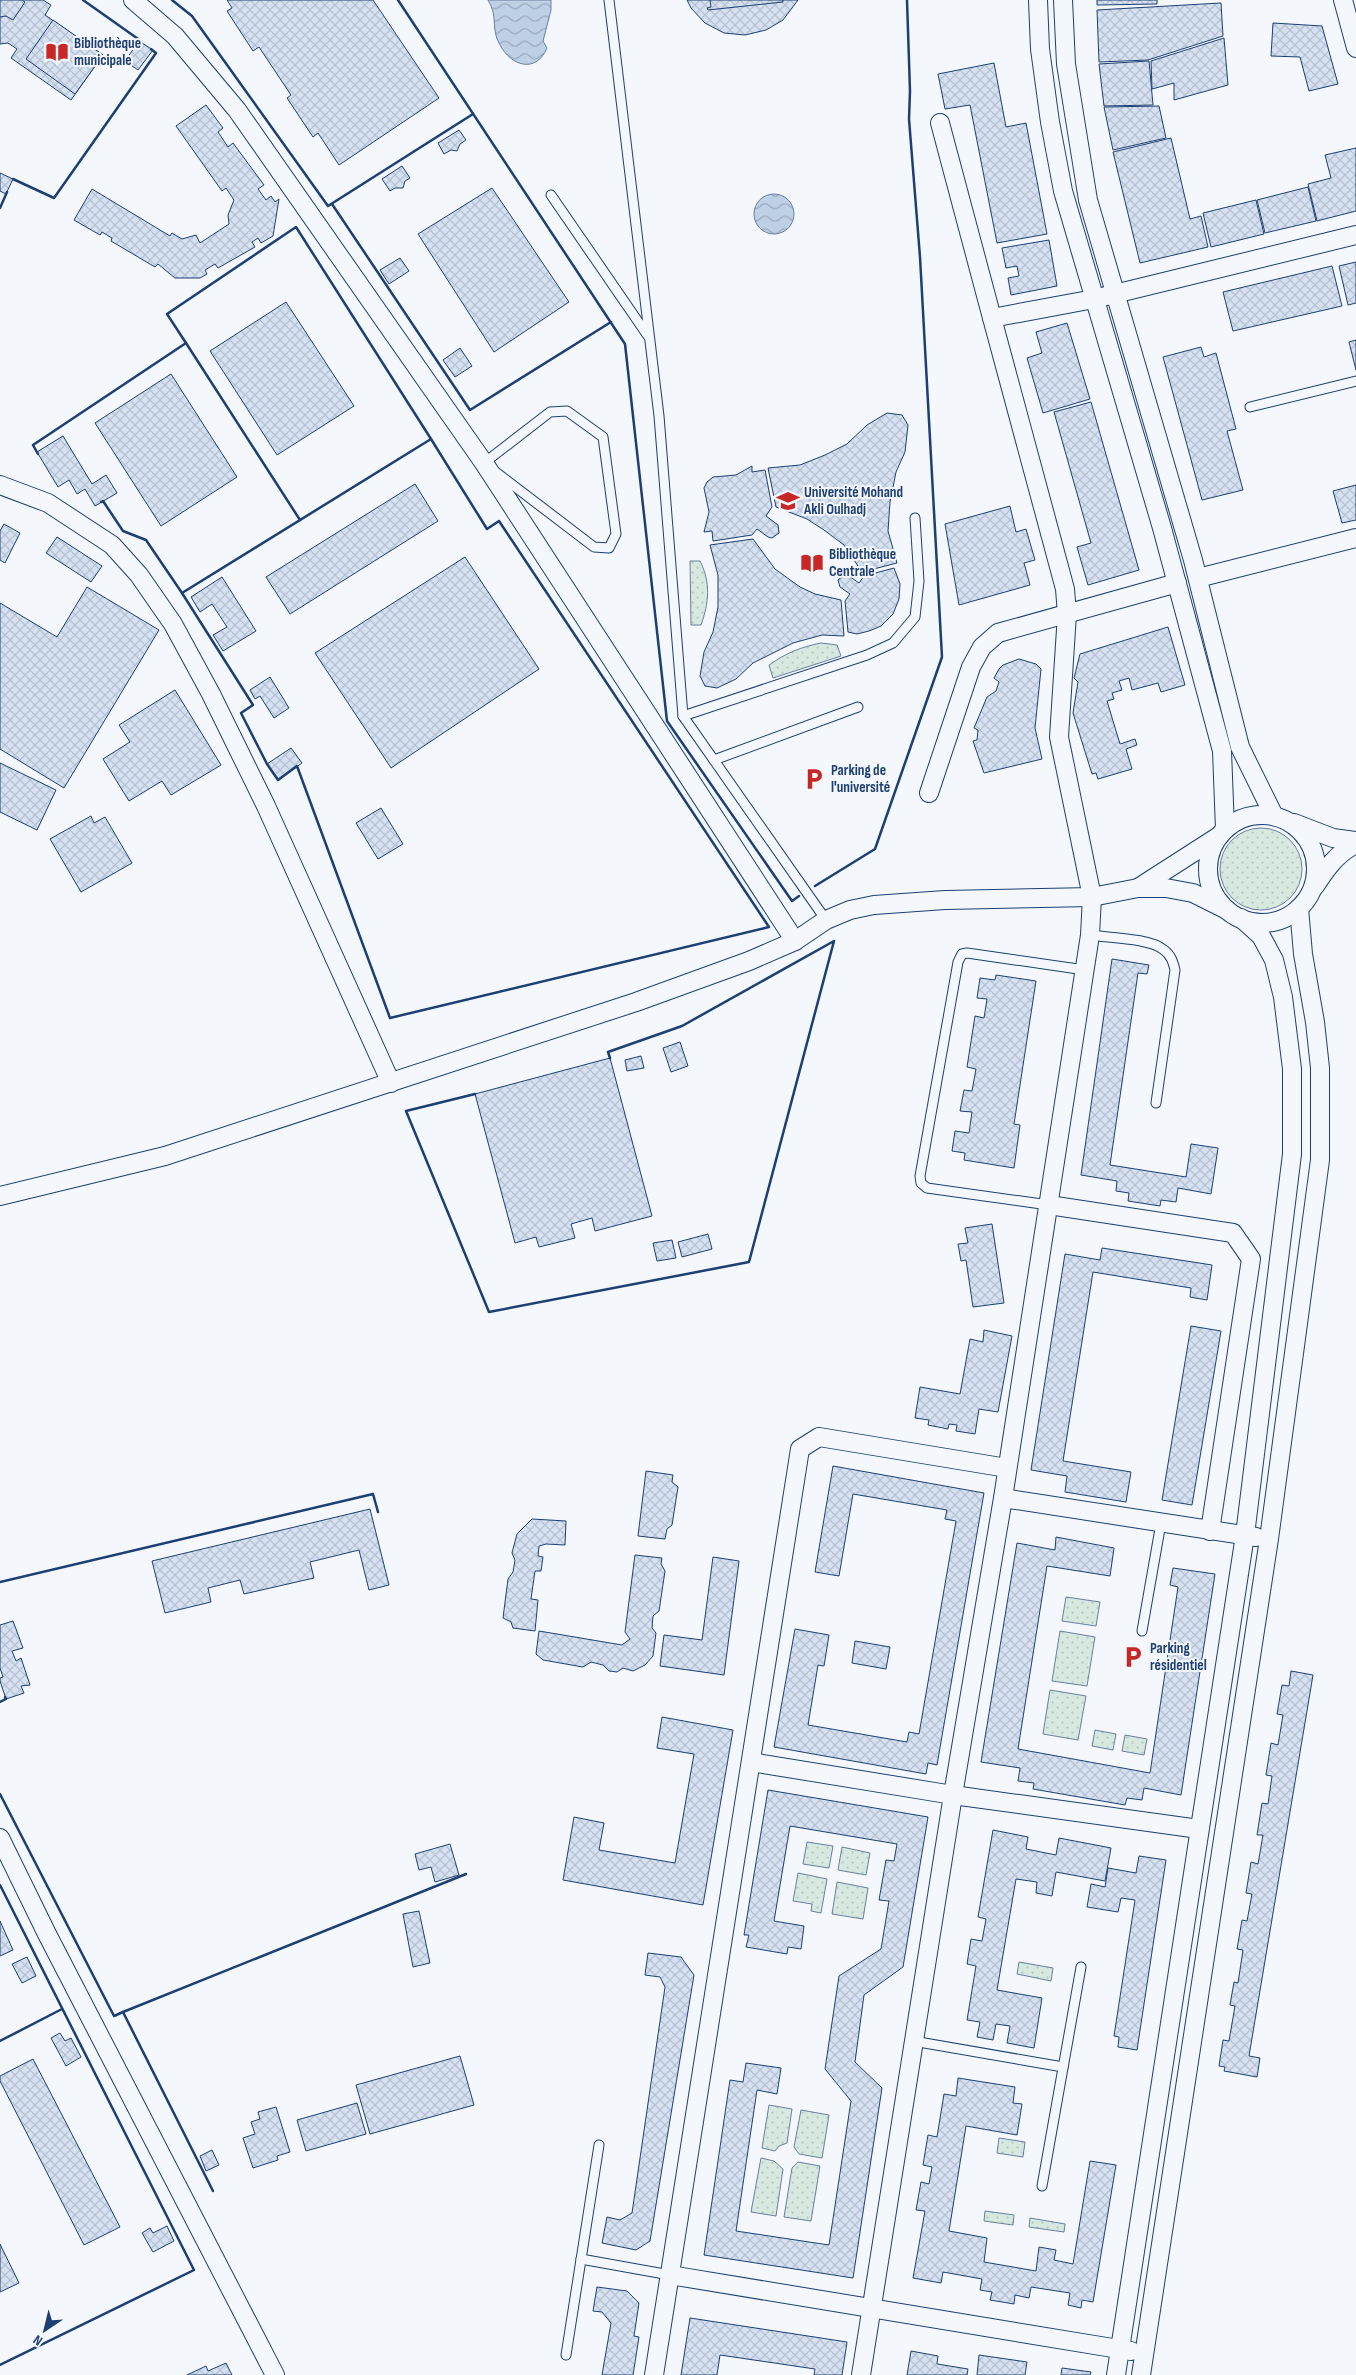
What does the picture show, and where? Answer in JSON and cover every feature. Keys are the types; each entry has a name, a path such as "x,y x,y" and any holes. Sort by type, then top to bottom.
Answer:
{"street":[{"path":"133,0 175,36 237,110 484,464 795,942"},
{"path":"1038,0 1040,49 1053,139 1063,191 1177,583 1222,751 1222,832 1209,857 1208,874 1213,892 1234,914 1261,936 1274,960 1288,1030 1293,1110 1291,1163 1245,1535 1116,2375"},
{"path":"1063,0 1066,64 1088,200 1198,578 1240,747 1278,818 1301,832 1313,851 1316,874 1310,893"},
{"path":"1344,0 1356,48"},
{"path":"861,2375 870,2308 953,1795 1004,1498 1007,1468 1085,970 1090,935 1092,897 1059,737 1067,614 1065,589 940,124"},
{"path":"992,318 1094,299 1356,235"},
{"path":"0,485 48,503 112,545 139,575 173,624 211,694 266,806 391,1084"},
{"path":"1198,578 1356,538"},
{"path":"928,793 970,667 982,647 998,633 1177,583"},
{"path":"1138,888 1248,816 1278,818 1333,838 1356,843"},
{"path":"0,1196 165,1156 391,1084 636,1002 749,961 795,942 826,920 850,910 945,900 1092,897 1138,888 1166,888 1193,893 1256,923 1272,922 1287,917 1300,908 1330,864 1346,849 1356,843"},
{"path":"1141,2375 1269,1539 1320,1160 1320,1068 1315,1022 1303,954 1300,908"},
{"path":"1049,1205 1233,1233 1251,1259 1210,1531"},
{"path":"654,2375 800,1449 819,1437 1007,1468"},
{"path":"1004,1498 1269,1539"},
{"path":"751,1762 953,1795 1199,1829"},
{"path":"0,1838 47,1934 275,2375"},
{"path":"670,2275 1144,2352"}],"lane":[{"path":"609,0 659,416 683,716 826,920"},
{"path":"551,195 649,338"},
{"path":"1250,407 1356,381"},
{"path":"567,411 603,437 616,534 609,548 594,547 484,464 550,412 567,411"},
{"path":"683,716 867,655 893,643 915,617 920,582 915,518"},
{"path":"714,760 858,707"},
{"path":"1090,935 1153,943 1172,958 1175,970 1156,1103"},
{"path":"1049,1205 927,1188 922,1183 920,1176 958,962 962,954 968,953 1085,970"},
{"path":"1142,1631 1161,1523"},
{"path":"1042,2186 1081,1967"},
{"path":"913,2041 1063,2067"},
{"path":"566,2355 599,2144"},
{"path":"581,2258 670,2275"}],"shaded area":[{"path":"690,561 700,561 706,577 708,593 701,625 691,625"},
{"path":"821,643 837,645 841,656 773,678 769,665 794,651"},
{"path":"1261,828 1277,831 1290,840 1299,853 1302,869 1299,885 1290,898 1277,907 1261,910 1245,907 1232,898 1223,885 1220,869 1223,853 1232,840 1245,831"},
{"path":"1066,1597 1100,1602 1096,1626 1062,1621"},
{"path":"1060,1631 1095,1637 1087,1686 1052,1681"},
{"path":"1050,1690 1086,1696 1078,1740 1043,1734"},
{"path":"1095,1730 1116,1734 1113,1750 1092,1746"},
{"path":"1125,1735 1147,1739 1144,1755 1122,1751"},
{"path":"807,1842 833,1846 829,1868 803,1864"},
{"path":"842,1847 870,1853 866,1875 838,1870"},
{"path":"798,1873 827,1879 821,1913 811,1911 812,1904 793,1901"},
{"path":"837,1882 868,1888 863,1919 832,1914"},
{"path":"1019,1962 1053,1968 1051,1981 1017,1974"},
{"path":"769,2105 792,2109 787,2143 779,2146 775,2151 762,2148"},
{"path":"801,2110 829,2115 822,2158 799,2154 794,2147"},
{"path":"999,2138 1025,2142 1023,2157 997,2153"},
{"path":"761,2158 774,2161 783,2169 776,2216 751,2212"},
{"path":"798,2162 820,2166 811,2221 784,2217 792,2168"},
{"path":"985,2211 1014,2215 1013,2225 984,2221"},
{"path":"1030,2218 1065,2224 1064,2232 1029,2227"}],"water":[{"path":"488,0 551,0 551,10 543,41 547,48 537,61 524,64 510,58 505,52 495,33 493,12"},
{"path":"778,194 785,197 791,203 794,214 793,222 785,231 778,234 770,234 763,231 755,222 754,210 757,203 766,195"}],"building":[{"name":"Bibliothèque municipale","path":"0,0 43,0 51,5 45,15 103,55 71,100 11,58 17,49 8,43 0,44"},
{"path":"0,0 22,0 25,2 13,20 6,16 0,17"},
{"path":"227,0 373,0 439,98 339,165 318,133 313,137 287,98 291,95 259,47 253,51 227,11 232,8"},
{"path":"687,0 798,0 783,20 766,30 745,35 724,33 705,23 691,8"},
{"path":"710,0 783,0 783,2 708,10 707,8 711,7"},
{"path":"1097,0 1157,0 1157,4 1097,5"},
{"path":"1221,3 1223,36 1148,60 1099,62 1097,10"},
{"path":"53,20 103,55 75,94 26,59"},
{"path":"1273,23 1322,26 1338,84 1309,91 1300,57 1271,56"},
{"path":"1224,38 1228,85 1174,100 1174,83 1152,89 1151,61"},
{"path":"139,41 153,50 138,70 125,61"},
{"path":"1149,61 1153,105 1104,106 1099,64"},
{"path":"994,63 1006,127 1026,123 1047,234 997,243 970,105 945,109 938,74"},
{"path":"206,105 223,128 218,132 228,147 233,143 264,185 258,189 266,200 271,196 275,202 279,199 273,236 261,243 258,238 252,242 255,247 218,268 215,264 205,270 207,274 200,278 175,278 158,264 155,267 111,241 112,238 102,232 100,235 74,220 92,189 170,236 172,233 182,239 196,235 200,243 229,224 228,215 234,200 226,188 222,191 176,126"},
{"path":"1159,106 1166,138 1113,150 1104,107"},
{"path":"459,130 466,140 460,144 457,151 451,150 444,154 438,143"},
{"path":"1171,138 1190,219 1201,216 1208,247 1140,263 1113,152"},
{"path":"1356,148 1356,211 1317,221 1308,184 1331,178 1325,155"},
{"path":"402,166 410,178 405,181 403,188 395,188 390,191 382,179"},
{"path":"0,173 13,179 6,194 0,191"},
{"path":"1308,187 1316,221 1265,233 1257,200"},
{"path":"492,188 569,302 494,352 418,234"},
{"path":"1256,200 1264,234 1211,247 1203,213"},
{"path":"1049,240 1057,286 1011,295 1008,278 1019,276 1017,266 1006,268 1002,248"},
{"path":"400,258 409,271 389,284 380,270"},
{"path":"1356,262 1356,303 1348,305 1339,266"},
{"path":"1332,266 1342,306 1233,331 1223,292"},
{"path":"286,302 354,406 277,455 210,351"},
{"path":"1067,323 1090,399 1043,413 1027,358 1042,353 1036,332"},
{"path":"1356,340 1356,370 1349,342"},
{"path":"1201,347 1204,357 1216,353 1236,429 1227,431 1243,490 1202,500 1163,357"},
{"path":"460,348 472,366 455,377 443,360"},
{"path":"171,374 237,477 161,526 95,423"},
{"path":"1091,402 1139,570 1088,585 1077,547 1091,543 1054,412"},
{"path":"887,413 902,415 908,425 905,452 896,472 890,502 888,531 897,563 862,572 844,545 807,519 776,507 768,468 800,465 825,455 847,444 867,425"},
{"path":"63,436 92,484 106,475 117,493 95,506 85,489 77,494 69,480 58,487 37,452"},
{"path":"752,466 752,472 765,470 772,507 766,516 778,525 779,533 772,538 757,529 752,535 713,541 712,531 704,532 709,512 704,488 707,482 713,477 736,475"},
{"path":"415,484 438,521 290,614 266,577"},
{"path":"1356,485 1356,520 1342,523 1333,491"},
{"path":"1010,506 1016,532 1026,529 1035,560 1024,563 1030,585 959,605 945,524"},
{"path":"4,524 20,533 5,563 0,560 0,531"},
{"path":"57,537 102,566 91,582 46,553"},
{"path":"753,539 775,569 800,587 815,594 841,600 844,636 822,635 793,643 753,663 736,679 717,688 705,686 700,676 704,652 713,632 718,607 718,575 710,545"},
{"path":"465,557 539,669 391,768 315,653"},
{"path":"894,568 900,584 899,599 893,614 881,626 869,631 857,634 848,632 845,601 850,594 840,587 838,580 844,575 859,583 864,576"},
{"path":"222,577 256,631 223,651 213,635 227,627 212,604 200,612 191,597"},
{"path":"87,587 159,630 64,788 0,749 0,603 57,637"},
{"path":"1168,627 1185,685 1161,692 1158,683 1132,690 1129,678 1119,681 1122,690 1112,693 1114,699 1107,701 1120,744 1135,739 1137,745 1126,749 1132,769 1098,779 1096,773 1092,774 1073,713 1078,682 1074,678 1080,654"},
{"path":"1019,659 1036,664 1041,669 1035,728 1042,759 984,773 973,741 977,740 978,730 974,728 987,697 996,691 999,682 994,678 999,669 1003,665"},
{"path":"270,677 289,708 274,718 260,696 255,699 250,690"},
{"path":"175,690 221,765 171,795 162,781 129,801 103,759 130,742 119,725"},
{"path":"291,748 302,763 278,780 267,764"},
{"path":"0,763 56,790 37,830 0,812"},
{"path":"381,808 403,844 378,859 356,823"},
{"path":"91,816 94,823 105,817 132,863 81,892 50,839"},
{"path":"1112,959 1149,965 1147,974 1138,973 1110,1165 1186,1177 1191,1144 1218,1148 1211,1194 1178,1188 1176,1202 1161,1200 1160,1206 1128,1201 1129,1193 1116,1191 1117,1181 1081,1175"},
{"path":"996,975 1036,981 1014,1124 1020,1125 1014,1168 964,1160 965,1153 952,1151 955,1131 969,1133 972,1112 960,1111 964,1090 972,1091 976,1069 967,1067 975,1016 984,1018 987,999 977,998 980,978 995,980"},
{"path":"680,1042 688,1066 671,1072 663,1048"},
{"path":"641,1056 644,1068 627,1071 625,1060"},
{"path":"610,1058 652,1216 595,1231 592,1218 571,1224 575,1238 539,1247 536,1237 515,1243 475,1094"},
{"path":"992,1224 1004,1303 973,1307 966,1260 961,1261 958,1244 968,1243 965,1228"},
{"path":"708,1234 712,1249 682,1257 678,1242"},
{"path":"672,1240 676,1258 657,1261 653,1243"},
{"path":"1102,1248 1212,1265 1207,1300 1190,1297 1191,1288 1093,1272 1063,1461 1131,1472 1126,1502 1065,1492 1067,1476 1031,1470 1065,1254 1100,1260"},
{"path":"1191,1326 1221,1331 1192,1505 1162,1500"},
{"path":"984,1330 1012,1336 998,1412 979,1409 975,1434 956,1431 957,1425 949,1424 948,1429 928,1425 929,1420 915,1418 920,1387 960,1394 970,1339 983,1342"},
{"path":"833,1466 984,1493 937,1765 928,1763 926,1774 774,1747 795,1629 829,1635 824,1666 818,1665 808,1725 907,1742 909,1732 919,1734 956,1521 945,1519 947,1510 853,1494 839,1576 815,1572"},
{"path":"646,1471 673,1475 672,1482 678,1487 672,1525 667,1529 665,1539 638,1536"},
{"path":"370,1509 389,1585 369,1590 359,1550 310,1562 314,1578 244,1594 240,1580 208,1588 211,1602 165,1613 152,1561"},
{"path":"532,1519 566,1521 565,1545 546,1544 539,1546 538,1556 543,1557 541,1571 535,1571 531,1599 538,1600 535,1631 513,1628 511,1622 503,1618 508,1579 513,1572 515,1560 512,1553 517,1534"},
{"path":"1056,1537 1114,1548 1110,1576 1047,1566 1018,1749 1150,1773 1178,1587 1170,1585 1173,1568 1215,1574 1181,1795 1144,1788 1142,1800 1127,1798 1125,1805 1033,1789 1034,1783 1018,1781 1020,1768 981,1762 1017,1543 1055,1550"},
{"path":"635,1555 662,1558 661,1564 665,1571 659,1611 653,1616 652,1628 656,1633 653,1656 645,1665 633,1671 623,1668 617,1672 609,1671 603,1665 591,1662 583,1667 543,1660 536,1654 539,1631 622,1645 630,1639 625,1632"},
{"path":"713,1557 739,1561 724,1675 660,1666 664,1635 702,1640"},
{"path":"13,1621 23,1648 12,1651 16,1661 21,1658 30,1685 21,1686 24,1693 6,1699 0,1681 0,1678 3,1677 0,1668 0,1625"},
{"path":"855,1641 890,1647 886,1669 852,1663"},
{"path":"1291,1671 1313,1675 1249,2056 1260,2058 1257,2077 1224,2071 1225,2067 1219,2066 1223,2040 1229,2041 1235,2006 1230,2005 1234,1982 1238,1983 1243,1950 1237,1949 1242,1920 1247,1921 1252,1894 1246,1893 1251,1862 1258,1864 1263,1835 1257,1835 1262,1803 1268,1804 1272,1776 1266,1775 1271,1743 1278,1745 1283,1715 1277,1714 1282,1685 1289,1686"},
{"path":"662,1717 733,1730 703,1905 563,1880 574,1817 604,1823 599,1850 675,1863 694,1754 657,1748"},
{"path":"768,1790 928,1817 903,1967 864,1995 855,2062 882,2088 853,2278 704,2255 730,2080 743,2082 746,2063 781,2068 777,2094 757,2090 736,2231 829,2245 851,2101 825,2069 839,1976 881,1949 889,1901 879,1900 886,1860 894,1861 897,1844 790,1826 774,1921 804,1926 801,1949 788,1947 787,1954 746,1947 749,1935 744,1935"},
{"path":"993,1830 1028,1837 1026,1849 1056,1855 1059,1838 1111,1848 1105,1881 1056,1872 1052,1896 1036,1893 1037,1882 1016,1879 997,1990 1042,1998 1034,2048 1007,2043 1010,2026 996,2024 993,2040 977,2037 980,2022 967,2020 976,1966 967,1964 971,1939 982,1941 986,1919 978,1917"},
{"path":"450,1844 459,1875 435,1882 431,1867 419,1870 415,1854"},
{"path":"1139,1856 1166,1860 1137,2050 1118,2047 1119,2037 1114,2036 1135,1900 1121,1898 1118,1912 1087,1907 1091,1884 1105,1887 1108,1868 1136,1873"},
{"path":"419,1911 430,1963 413,1967 403,1914"},
{"path":"0,1921 13,1950 0,1956"},
{"path":"648,1953 681,1957 694,1975 650,2241 636,2250 602,2243 607,2217 620,2220 632,2213 665,1987 660,1977 645,1975"},
{"path":"27,1957 36,1976 22,1983 12,1964"},
{"path":"60,2033 65,2041 71,2038 81,2057 66,2066 51,2038"},
{"path":"460,2056 474,2105 370,2134 356,2085"},
{"path":"33,2059 120,2227 84,2245 0,2081 0,2076"},
{"path":"958,2078 1015,2087 1013,2103 1022,2104 1017,2135 966,2126 949,2231 987,2238 984,2262 1036,2271 1039,2247 1056,2250 1054,2260 1073,2264 1090,2161 1116,2165 1093,2302 1082,2300 1081,2308 1068,2305 1070,2293 1031,2287 1029,2298 1015,2295 1014,2304 990,2300 992,2292 980,2290 982,2279 943,2272 941,2283 913,2278 925,2211 916,2210 921,2182 929,2184 932,2167 923,2165 928,2135 937,2137 944,2094 956,2096"},
{"path":"357,2103 366,2134 306,2151 297,2120"},
{"path":"276,2107 290,2152 277,2156 278,2160 253,2168 243,2138 255,2134 251,2122 260,2119 258,2112"},
{"path":"212,2150 219,2165 206,2171 200,2156"},
{"path":"167,2226 174,2241 153,2252 142,2233 150,2228 153,2233"},
{"path":"0,2244 19,2283 0,2292"},
{"path":"597,2287 627,2291 639,2303 634,2336 639,2337 633,2375 602,2375 611,2323 602,2312 593,2311"},
{"path":"690,2318 847,2342 842,2375 814,2375 815,2369 720,2355 717,2375 681,2375"},
{"path":"911,2351 938,2356 937,2364 968,2369 967,2375 907,2375"},
{"path":"979,2355 1027,2362 1025,2375 977,2375"},
{"path":"226,2363 232,2375 187,2375 206,2366 208,2371"},
{"path":"1062,2368 1091,2372 1090,2375 1061,2375"}],"wall":[{"path":"83,0 141,41"},
{"path":"172,0 192,16 328,206 473,114"},
{"path":"398,0 625,344 667,721 792,901 799,896"},
{"path":"815,886 875,849 942,657 920,257 909,119 907,0"},
{"path":"13,179 54,198 156,53 151,49"},
{"path":"0,208 7,192"},
{"path":"332,204 470,410 611,322"},
{"path":"38,454 33,445 186,343 167,314 296,227 431,439"},
{"path":"186,343 300,520"},
{"path":"431,439 487,529 499,521 769,927 390,1018 297,766 278,780 267,764 241,713 253,705 182,593 431,439"},
{"path":"101,502 103,501 123,531 146,540 182,593"},
{"path":"475,1094 406,1111 489,1312 749,1262 834,941 682,1026 608,1052 610,1058"},
{"path":"0,1582 373,1494 378,1512"},
{"path":"0,1702 6,1699 5,1697"},
{"path":"0,1794 114,2016 123,2012 213,2191"},
{"path":"123,2012 466,1874"},
{"path":"0,1885 194,2270 0,2365"},
{"path":"0,2041 62,2009"}],"place":[{"name":"Bibliothèque municipale","path":"57,52"},
{"name":"Université Mohand Akli Oulhadj","path":"788,501"},
{"name":"Bibliothèque Centrale","path":"812,563"},
{"name":"Parking de l'université","path":"814,779"},
{"name":"Parking résidentiel","path":"1133,1657"}]}
